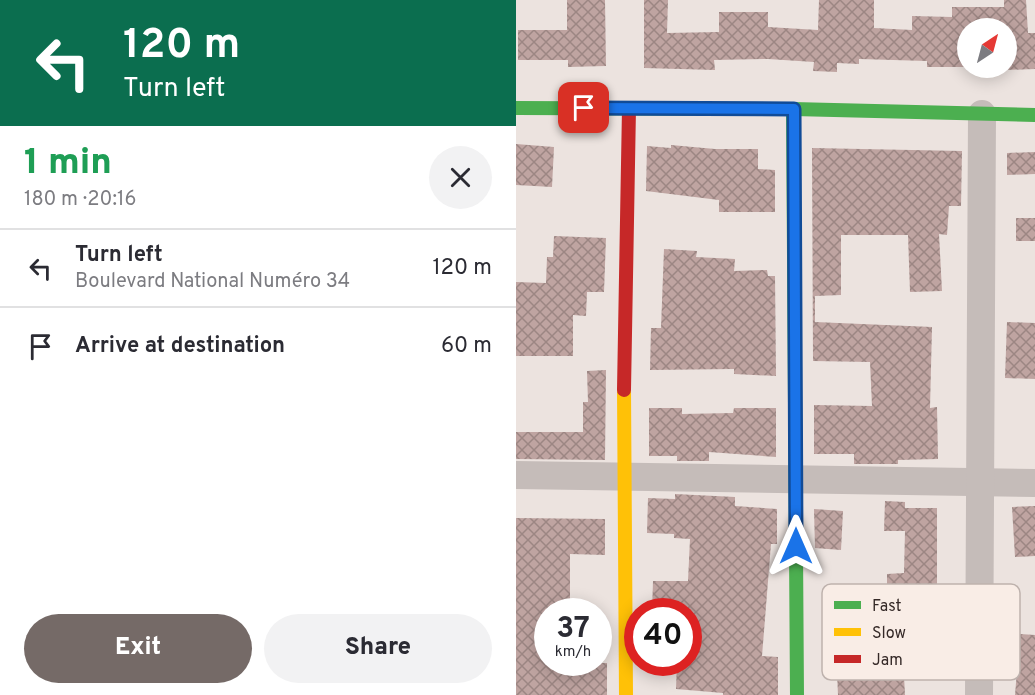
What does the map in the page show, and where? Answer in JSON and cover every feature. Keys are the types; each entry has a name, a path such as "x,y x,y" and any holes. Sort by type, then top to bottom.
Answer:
{"street":[{"path":"516,108 794,109 1035,115"},
{"path":"626,695 623,478 629,108"},
{"path":"794,109 797,695"},
{"path":"980,584 982,114"},
{"path":"516,475 1035,483"},
{"path":"979,680 979,695"}],"building":[{"path":"567,0 605,0 606,66 568,67 568,60 518,60 518,30 567,30"},
{"path":"644,0 668,0 667,33 719,32 719,12 768,12 768,27 818,30 819,0 874,0 874,28 912,30 912,16 952,17 952,7 1004,7 1004,0 1026,0 1028,33 1035,33 1035,69 1017,70 1017,18 957,18 957,67 927,67 927,61 859,59 859,64 837,63 837,72 813,71 814,62 768,59 714,60 715,70 644,68"},
{"path":"516,144 554,147 552,187 516,185"},
{"path":"671,145 715,149 758,149 758,169 775,170 775,212 719,212 719,200 646,191 647,146 671,148"},
{"path":"812,148 962,151 961,206 949,206 947,235 939,234 942,291 910,292 908,235 841,235 841,295 815,296 815,322 932,327 930,408 937,407 938,459 898,460 898,464 854,464 854,454 814,454 814,405 872,406 870,362 813,361"},
{"path":"1035,152 1035,174 1007,175 1007,153"},
{"path":"1016,218 1035,218 1035,241 1016,241"},
{"path":"554,236 606,238 604,292 587,292 586,316 573,315 573,356 516,356 516,282 546,283 547,257 553,257"},
{"path":"664,249 697,251 696,257 735,259 734,271 767,270 768,276 775,276 776,376 734,374 734,369 650,370 651,328 661,328"},
{"path":"1007,322 1035,323 1035,379 1005,378"},
{"path":"606,370 605,460 516,459 516,432 583,432 583,402 588,402 587,371"},
{"path":"649,408 682,408 682,414 733,413 734,408 776,408 776,457 709,452 709,461 677,461 677,456 649,456"},
{"path":"675,494 735,497 735,506 777,509 777,544 771,544 762,656 778,657 778,695 723,695 723,693 676,689 676,676 702,676 702,598 652,598 653,581 688,581 690,539 674,538 674,534 647,533 648,498 675,499"},
{"path":"885,501 905,502 905,508 937,508 937,584 887,584 887,574 904,573 905,531 884,531"},
{"path":"1035,506 1035,556 1015,557 1012,507"},
{"path":"814,509 843,511 841,550 815,548"},
{"path":"516,518 605,519 605,555 570,554 570,598 534,598 534,676 607,676 607,695 516,695"},
{"path":"1020,634 1035,635 1035,695 1015,695 1016,680 1020,680"},
{"path":"837,680 904,680 905,695 838,695"}],"traffic: fast":[{"path":"516,108 793,109 1035,115"},
{"path":"793,109 797,695"}],"traffic: slow":[{"path":"624,390 626,695"}],"traffic: jam":[{"path":"624,390 629,108"}],"route":[{"path":"584,108 794,109 796,546"}]}
